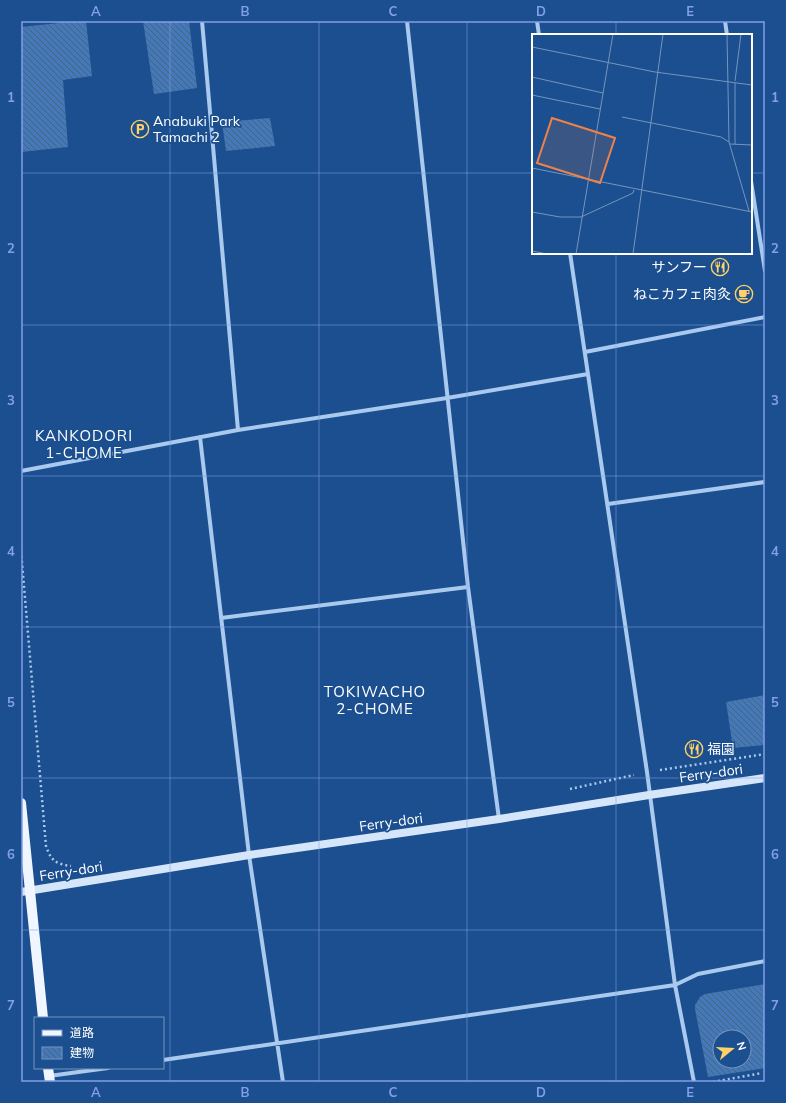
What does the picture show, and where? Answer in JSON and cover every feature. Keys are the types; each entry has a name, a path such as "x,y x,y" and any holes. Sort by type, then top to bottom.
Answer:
{"main road":[{"path":"21,803 26,891 43,1017"}],"street":[{"path":"202,21 238,430"},
{"path":"408,21 468,587 499,819"},
{"path":"537,21 539,34"},
{"path":"725,21 727,34"},
{"path":"752,187 764,250 765,271"},
{"path":"570,254 647,772 675,985 694,1082"},
{"path":"585,352 765,317"},
{"path":"21,471 238,430 447,398 588,374"},
{"path":"200,437 248,855 283,1082"},
{"path":"608,504 765,482"},
{"path":"221,618 468,587"},
{"name":"Ferry-dori","path":"26,891 248,855 499,819 765,778"},
{"path":"164,1060 675,985 698,974 765,961"},
{"path":"49,1075 100,1069"}],"path":[{"path":"21,551 46,846 48,855 60,865 77,865"},
{"path":"564,790 647,772 765,754"},
{"path":"713,1082 762,1073"}],"building":[{"path":"59,21 86,21 92,76 63,80 68,147 21,152 21,27 59,23"},
{"path":"143,21 189,21 197,88 154,94"},
{"path":"270,118 275,146 226,151 222,122"},
{"path":"765,695 765,745 733,748 726,702"},
{"path":"765,984 765,1068 708,1077 695,1009 695,1005 700,997 705,994"}],"place":[{"name":"Anabuki Park Tamachi 2","path":"140,129"},
{"name":"サンフー","path":"720,267"},
{"name":"ねこカフェ肉灸","path":"744,294"},
{"name":"福園","path":"694,749"}],"district":[{"name":"KANKODORI 1-CHOME","path":"84,444"},
{"name":"TOKIWACHO 2-CHOME","path":"375,700"}]}
